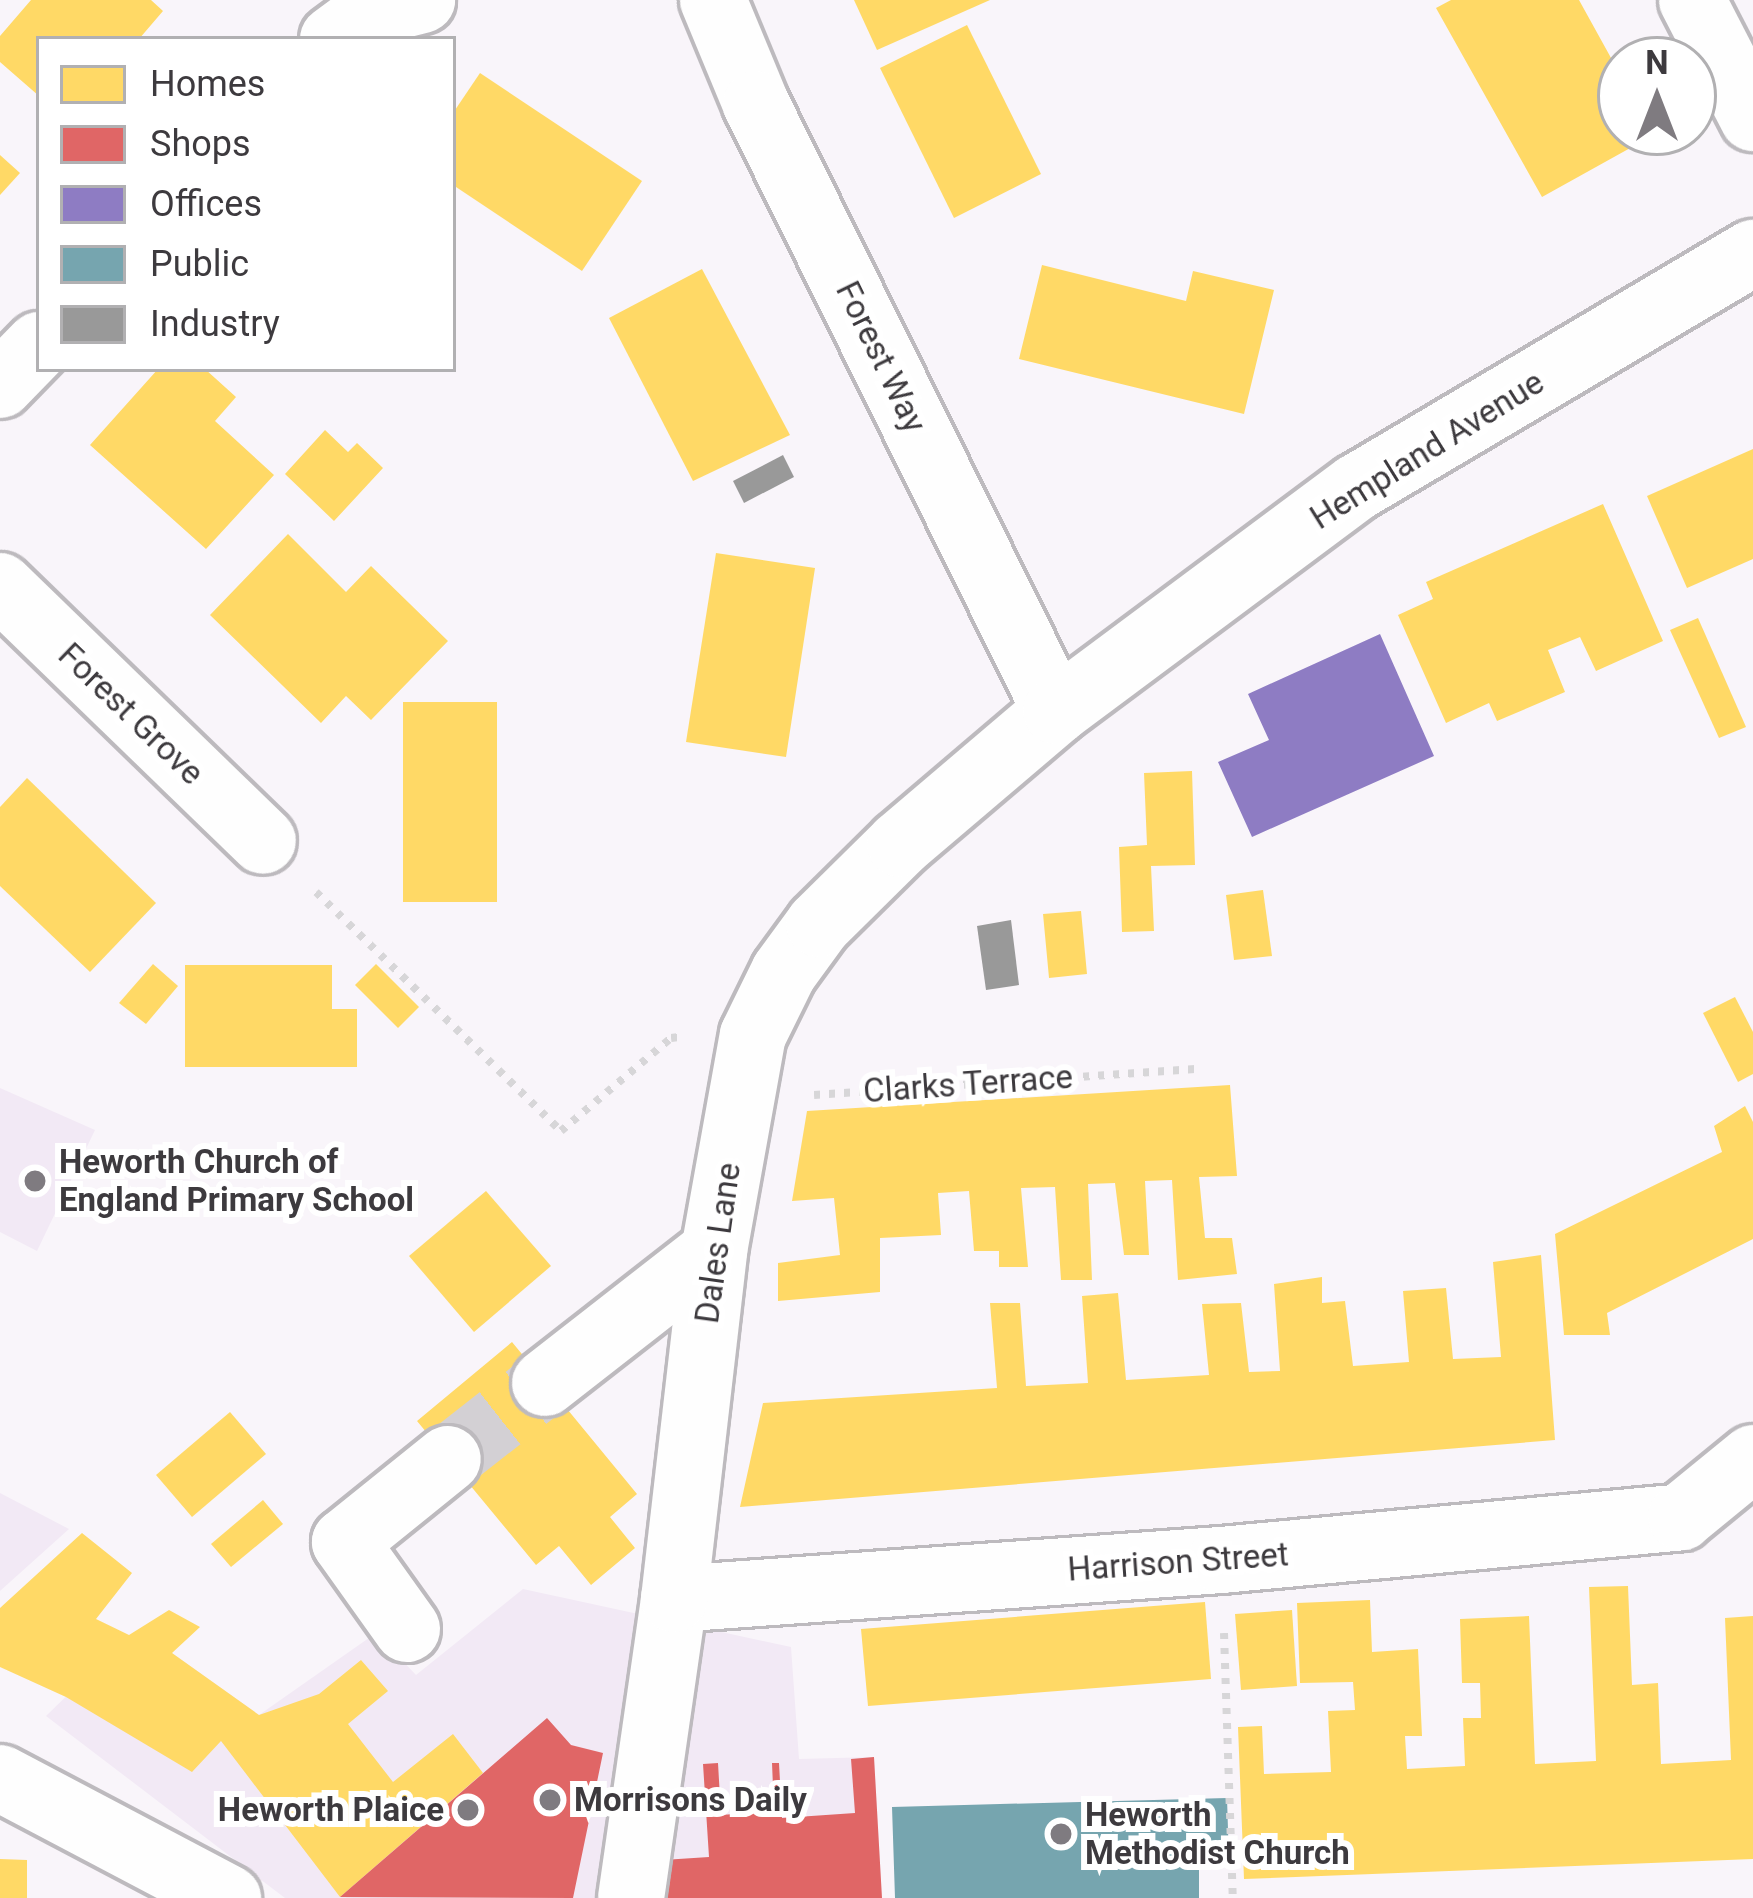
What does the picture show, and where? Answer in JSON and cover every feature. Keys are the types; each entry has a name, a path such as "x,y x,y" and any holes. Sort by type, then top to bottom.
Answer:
{"street":[{"path":"337,36 367,14 422,0"},
{"name":"Forest Way","path":"713,0 756,104 1056,711"},
{"path":"1692,0 1753,118"},
{"name":"Hempland Avenue","path":"1056,711 1357,487 1753,253"},
{"path":"0,385 36,348"},
{"name":"Forest Grove","path":"0,586 263,841"},
{"name":"Dales Lane","path":"631,1898 674,1599 714,1251 752,1035 784,972 819,924 900,844 1056,711"},
{"path":"545,1383 714,1251"},
{"name":"Harrison Street","path":"674,1599 1221,1560 1681,1517 1753,1458"},
{"path":"407,1629 344,1542 448,1460"},
{"path":"0,1778 228,1898"}],"path":[{"path":"263,841 561,1131 671,1038 752,1035"},
{"name":"Clarks Terrace","path":"741,1100 1195,1069"},
{"path":"1221,1560 1233,1898"}],"shaded area":[{"name":"Heworth Church of England Primary School","path":"0,1088 95,1130 37,1251 0,1232"},
{"path":"0,1493 69,1529 0,1591"},
{"path":"523,1589 791,1647 799,1759 874,1757 882,1898 285,1898 46,1716 129,1635 172,1653 259,1715 376,1633 416,1675"}],"building: Homes":[{"path":"31,0 151,0 163,11 142,36 36,36 36,93 0,62 0,36"},
{"path":"854,0 990,0 877,50"},
{"path":"1451,0 1579,0 1599,36 1597,156 1616,156 1542,197 1436,8"},
{"path":"967,25 1041,174 954,218 880,68"},
{"path":"480,73 642,181 582,271 456,187 456,109"},
{"path":"0,155 20,173 0,195"},
{"path":"1042,265 1186,301 1193,271 1274,290 1244,414 1019,359"},
{"path":"702,269 790,435 693,481 609,318"},
{"path":"155,372 208,372 236,397 215,421 274,475 206,549 90,445"},
{"path":"325,430 348,452 357,443 383,468 334,521 285,474"},
{"path":"1753,449 1753,559 1687,588 1647,496"},
{"path":"1603,504 1663,641 1596,671 1580,637 1548,650 1565,692 1497,721 1489,703 1446,723 1398,615 1433,599 1426,582"},
{"path":"288,534 346,592 371,566 448,641 371,720 346,696 321,723 210,615"},
{"path":"716,553 815,568 786,757 686,742"},
{"path":"1698,618 1746,727 1719,738 1670,630"},
{"path":"403,702 497,702 497,902 403,902"},
{"path":"1192,771 1195,865 1151,866 1154,931 1122,932 1119,847 1147,845 1144,773"},
{"path":"27,778 156,903 90,972 0,886 0,807"},
{"path":"1263,890 1272,956 1234,960 1226,895"},
{"path":"1081,911 1087,974 1049,978 1043,914"},
{"path":"153,964 178,986 146,1024 119,1003"},
{"path":"376,964 419,1007 398,1028 355,985"},
{"path":"185,965 332,965 332,1009 357,1009 357,1067 185,1067"},
{"path":"1735,997 1753,1032 1753,1074 1738,1082 1703,1013"},
{"path":"1230,1085 1237,1176 1199,1177 1205,1238 1232,1238 1237,1274 1178,1280 1172,1180 1145,1181 1149,1255 1124,1255 1115,1183 1088,1184 1092,1280 1061,1280 1055,1187 1021,1188 1028,1267 999,1267 999,1251 974,1251 969,1191 938,1193 941,1235 880,1238 880,1292 778,1301 778,1263 840,1255 834,1198 792,1201 807,1111"},
{"path":"1745,1106 1753,1122 1753,1239 1607,1313 1610,1335 1564,1335 1555,1234 1722,1152 1714,1126"},
{"path":"486,1191 551,1266 474,1332 409,1256"},
{"path":"1541,1255 1555,1440 740,1507 763,1403 997,1388 990,1303 1020,1303 1026,1386 1088,1383 1082,1296 1118,1293 1126,1380 1209,1375 1202,1304 1241,1303 1249,1372 1280,1371 1274,1284 1322,1277 1322,1303 1345,1301 1353,1366 1409,1362 1403,1291 1446,1288 1453,1359 1501,1357 1493,1262"},
{"path":"512,1342 637,1494 610,1517 635,1548 591,1585 559,1546 536,1565 417,1421"},
{"path":"230,1412 266,1454 192,1517 156,1475"},
{"path":"263,1500 283,1524 231,1567 211,1544"},
{"path":"82,1533 132,1573 96,1619 129,1635 169,1610 200,1627 172,1653 259,1715 319,1694 361,1660 388,1691 348,1724 393,1782 453,1734 483,1773 340,1897 221,1741 192,1772 66,1697 0,1667 0,1608"},
{"path":"1628,1586 1632,1685 1658,1683 1661,1764 1731,1760 1725,1618 1753,1616 1753,1859 1244,1879 1238,1727 1262,1726 1264,1774 1331,1772 1328,1711 1355,1710 1353,1682 1300,1683 1297,1603 1370,1600 1372,1652 1418,1649 1422,1736 1405,1736 1407,1769 1465,1766 1463,1718 1481,1718 1480,1683 1462,1683 1460,1619 1529,1616 1535,1764 1596,1761 1589,1587"},
{"path":"1205,1602 1211,1679 868,1706 861,1629"},
{"path":"1292,1610 1297,1686 1241,1690 1235,1614"},
{"path":"0,1859 27,1860 27,1898 0,1898"}],"building: Shops":[{"path":"547,1718 571,1745 603,1753 573,1898 340,1897"},
{"path":"874,1757 882,1898 666,1898 663,1860 709,1857 703,1764 718,1763 721,1815 774,1811 772,1763 779,1763 782,1818 855,1813 851,1759"}],"building: Offices":[{"path":"1380,634 1434,756 1252,837 1218,762 1269,740 1248,694"}],"building: Public":[{"name":"Heworth Methodist Church","path":"1227,1798 1229,1861 1199,1863 1199,1898 895,1898 892,1807"}],"building: Industry":[{"path":"783,455 794,477 744,503 733,481"},
{"path":"1011,920 1019,985 986,990 977,926"}],"tunnel":[{"path":"448,1459 545,1383"}],"place":[{"name":"Heworth Church of England Primary School","path":"35,1181"},
{"name":"Morrisons Daily","path":"550,1800"},
{"name":"Heworth Plaice","path":"468,1810"},
{"name":"Heworth Methodist Church","path":"1061,1834"}]}
